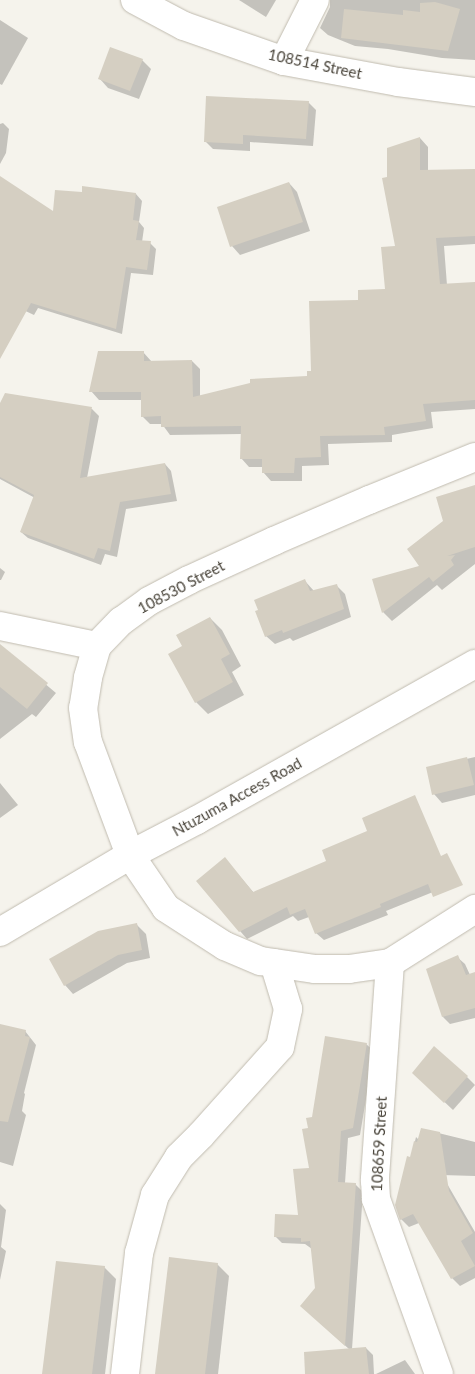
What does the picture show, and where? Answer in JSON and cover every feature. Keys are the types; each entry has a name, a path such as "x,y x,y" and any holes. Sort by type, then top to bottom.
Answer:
{"street":[{"name":"108514 Street","path":"134,0 184,26 284,61 398,82 475,92"},
{"path":"284,61 315,0"},
{"name":"108530 Street","path":"390,963 349,969 315,969 261,961 225,946 166,908 130,855 88,742 83,708 88,678 98,646 121,621 149,601 189,580 369,500 475,457"},
{"path":"0,626 98,646"},
{"name":"Ntuzuma Access Road","path":"0,932 130,855 475,664"},
{"path":"390,963 475,909"},
{"path":"125,1374 139,1253 155,1195 179,1156 201,1135 280,1047 288,1009 274,963"},
{"name":"108659 Street","path":"390,963 375,1180 376,1199 438,1374"}],"building":[{"path":"435,2 460,9 448,51 341,38 344,9 403,15 403,10 420,12 420,3"},
{"path":"110,47 143,59 130,91 98,79"},
{"path":"206,96 309,101 306,139 243,135 243,144 204,142"},
{"path":"420,137 420,170 475,169 475,236 436,238 440,284 475,282 475,400 423,404 426,421 384,427 385,435 320,436 321,457 295,458 294,473 262,473 262,459 240,459 241,426 161,427 161,416 141,417 141,392 89,392 98,351 144,351 144,361 192,360 193,397 250,383 250,379 307,376 307,371 311,371 309,301 358,300 358,290 385,289 381,247 395,246 382,178 387,177 387,148"},
{"path":"0,176 53,211 55,190 82,192 82,186 136,193 133,220 139,221 136,240 151,241 147,270 126,267 116,329 31,303 0,359"},
{"path":"289,182 303,222 230,247 217,207"},
{"path":"5,393 92,407 80,478 165,463 171,494 120,502 110,551 98,548 94,559 20,532 34,495 0,477 0,403"},
{"path":"475,485 475,547 447,556 455,555 451,560 454,565 433,582 429,577 382,613 372,579 419,566 407,549 443,521 436,497"},
{"path":"305,579 310,591 337,584 344,609 283,633 282,630 265,637 255,611 258,610 254,600"},
{"path":"210,617 230,654 221,659 233,682 195,703 168,654 182,646 176,635"},
{"path":"0,644 48,683 27,709 0,687"},
{"path":"467,757 474,785 432,795 426,767"},
{"path":"415,795 441,856 447,853 463,885 433,897 428,884 380,904 381,907 315,934 305,909 290,915 287,907 239,932 196,881 225,857 253,892 326,861 322,850 367,831 362,818"},
{"path":"137,923 142,950 118,955 64,986 49,959 98,931"},
{"path":"458,955 466,975 475,972 475,1008 442,1017 426,969"},
{"path":"0,1024 26,1030 25,1036 30,1037 8,1122 0,1121"},
{"path":"325,1036 367,1043 353,1128 341,1131 338,1182 356,1183 345,1346 300,1306 315,1288 310,1241 301,1242 301,1238 274,1237 275,1214 298,1215 293,1169 309,1168 302,1129 308,1128 306,1118 312,1117"},
{"path":"434,1046 468,1076 444,1103 412,1073"},
{"path":"421,1128 440,1132 449,1191 473,1233 461,1241 475,1266 451,1279 413,1214 400,1220 395,1205 407,1156 410,1157 414,1141 417,1142"},
{"path":"169,1257 218,1263 205,1374 155,1374"},
{"path":"56,1261 105,1266 92,1374 42,1374"},
{"path":"366,1347 369,1374 305,1374 304,1352"}]}
